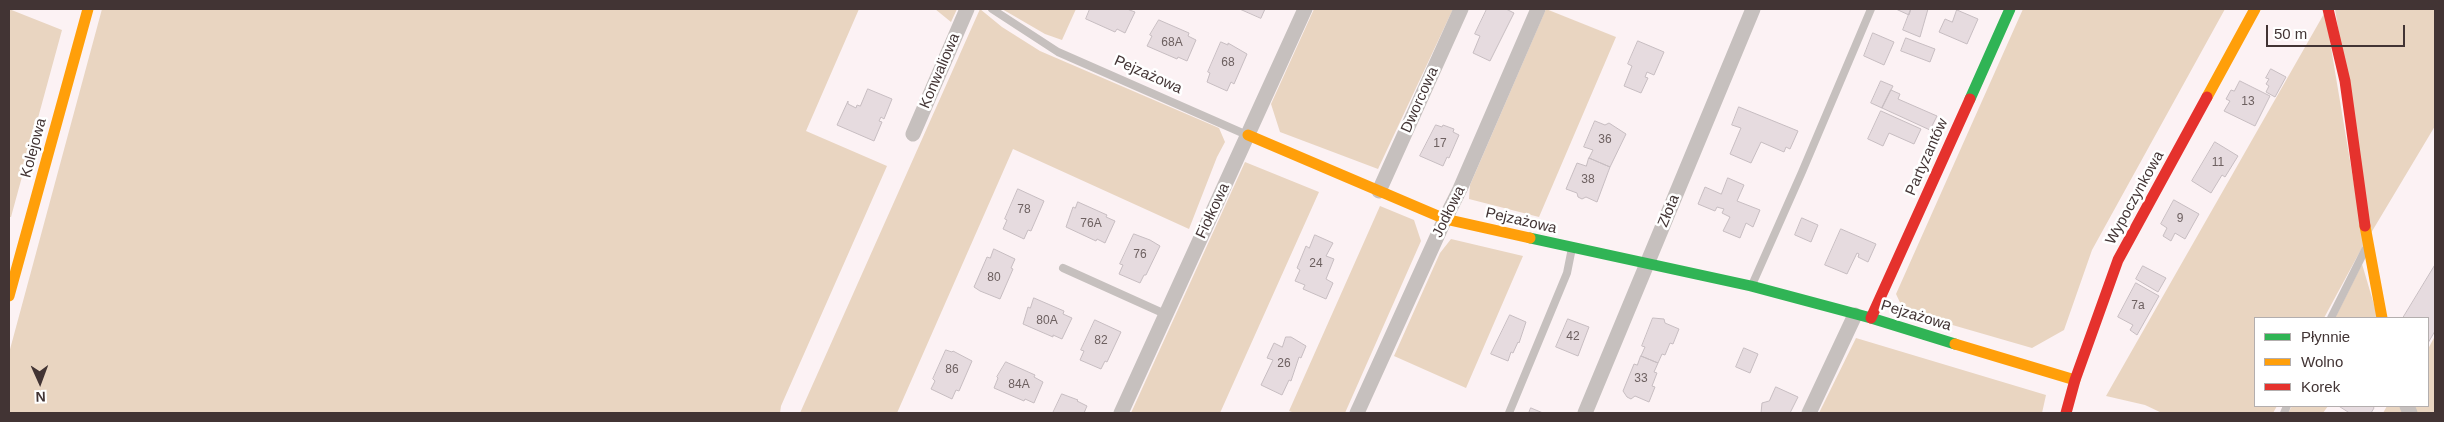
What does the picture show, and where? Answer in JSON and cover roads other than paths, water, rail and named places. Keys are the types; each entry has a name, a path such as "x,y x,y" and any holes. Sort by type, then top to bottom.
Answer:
{"street":[{"name":"Kolejowa","path":"9,296 88,9"},
{"name":"Konwaliowa","path":"913,134 967,9"},
{"name":"Fiołkowa","path":"1121,413 1305,9"},
{"name":"Dworcowa","path":"1379,191 1462,9"},
{"name":"Jodłowa","path":"1357,413 1460,189 1538,9"},
{"name":"Złota","path":"1585,413 1753,9"},
{"name":"Partyzantów","path":"1871,318 2010,9"},
{"name":"Wypoczynkowa","path":"2066,413 2074,380 2118,260 2255,9"},
{"path":"2328,9 2345,82 2368,244 2382,317"},
{"name":"Pejzażowa","path":"1248,136 1445,219 1648,265 1751,286 1871,318 2074,380"},
{"path":"1809,413 1854,314"}],"lane":[{"name":"Pejzażowa","path":"992,9 1058,52 1248,136"},
{"path":"1751,286 1871,9"},
{"path":"2332,317 2368,244"},
{"path":"1509,413 1567,272 1572,248"},
{"path":"1063,268 1165,314"}]}
